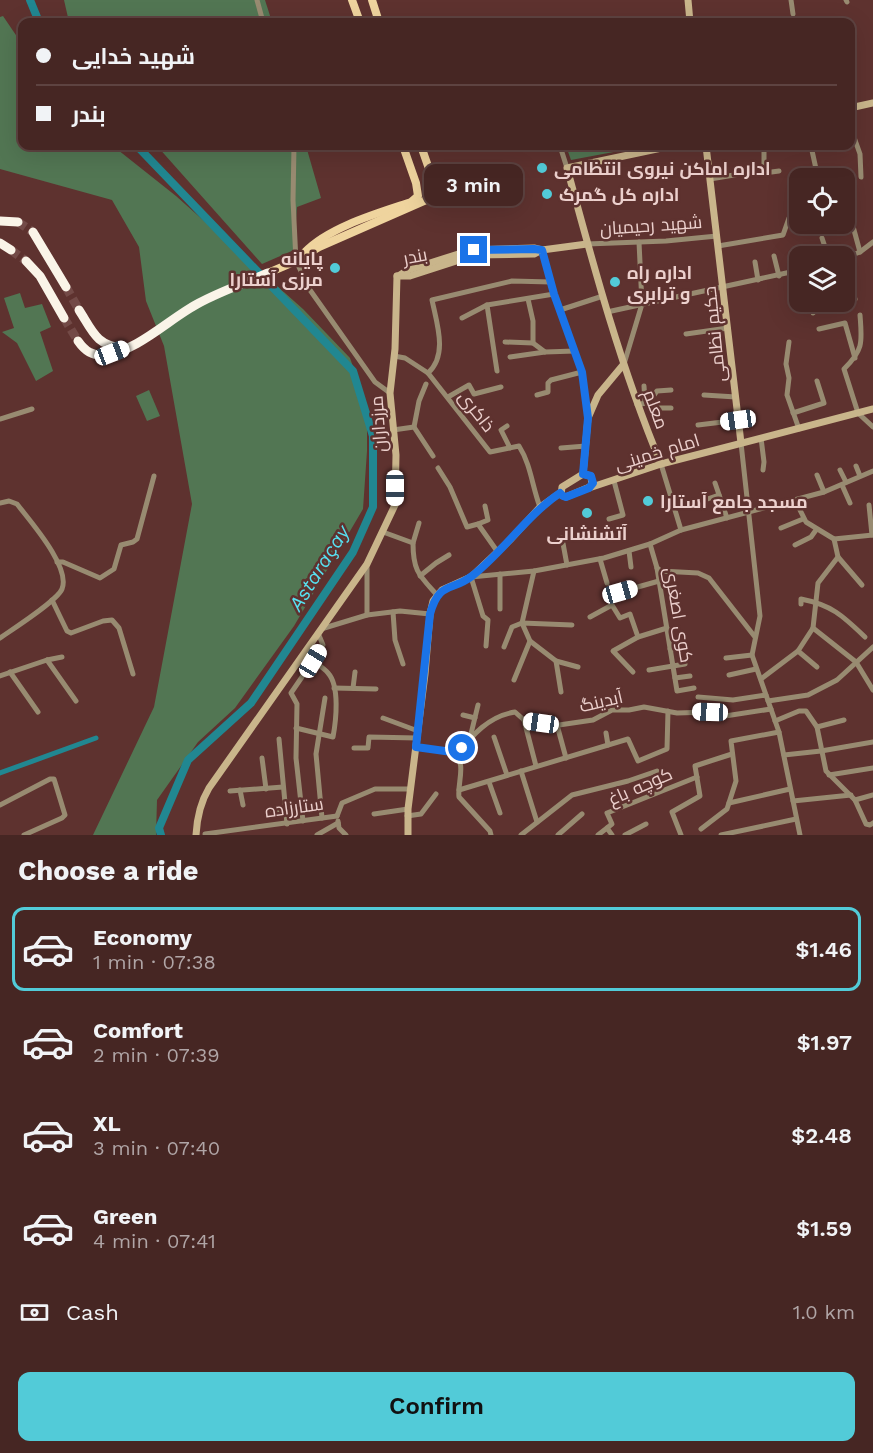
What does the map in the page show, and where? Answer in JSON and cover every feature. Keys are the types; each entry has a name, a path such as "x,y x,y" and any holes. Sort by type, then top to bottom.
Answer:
{"highway":[{"path":"0,221 18,222"},
{"path":"33,232 66,287"},
{"path":"0,243 11,250"},
{"path":"26,261 40,276 64,318"},
{"path":"78,341 85,350 96,355 105,355 125,348 199,303 268,273"},
{"path":"79,310 100,340 107,346 125,348"}],"main road":[{"path":"352,0 359,18"},
{"path":"372,0 378,18"},
{"path":"296,261 314,242 382,212 411,202 418,196 404,150"},
{"path":"268,273 296,261 319,247 433,197 435,186 423,150"}],"street":[{"path":"257,0 262,18"},
{"path":"688,0 690,18"},
{"path":"791,0 793,14"},
{"path":"855,107 873,105"},
{"path":"855,140 860,154 861,177"},
{"path":"294,150 293,200 296,261 310,290 375,382 390,393"},
{"path":"561,150 567,168 652,150"},
{"name":"حکیم نظامی","path":"706,150 724,286 760,616 752,655 779,732 800,835"},
{"path":"764,150 764,173 779,171"},
{"path":"812,150 816,168"},
{"name":"معلم","path":"567,168 623,365 661,464"},
{"path":"710,179 746,173"},
{"path":"718,246 783,235 789,218"},
{"path":"855,234 860,252"},
{"name":"شهید رحیمیان","path":"587,244 717,236"},
{"path":"822,238 825,246"},
{"path":"588,418 598,395 623,365 642,304 639,242"},
{"path":"855,254 873,242"},
{"name":"بندر","path":"398,276 408,270 471,250 542,250 587,244"},
{"path":"542,250 554,294 582,372 588,418 583,474"},
{"path":"774,256 779,276"},
{"path":"755,262 758,280"},
{"path":"607,312 789,273"},
{"name":"مرزداران","path":"196,835 197,816 202,799 368,564 395,505 396,455 390,393 398,276"},
{"path":"428,374 436,366 440,344 432,300 512,281 551,282"},
{"path":"462,318 488,305 554,294"},
{"path":"560,310 603,296"},
{"path":"528,299 533,321 533,343"},
{"path":"488,305 497,371"},
{"path":"860,315 862,340 855,358 844,369 858,413 873,427"},
{"path":"819,329 845,323 855,358"},
{"path":"686,334 728,328"},
{"path":"505,342 533,343 545,352"},
{"path":"789,342 786,364 789,378 786,395 799,429"},
{"path":"510,357 575,351"},
{"name":"ذاکری","path":"394,356 405,358 428,374 490,452 519,446 528,460 534,493 540,507"},
{"path":"537,395 548,392 548,383 551,380 582,372"},
{"path":"793,413 824,403 817,381"},
{"path":"426,384 419,401 414,427 433,456"},
{"path":"448,397 470,385 474,394 501,387"},
{"path":"644,386 647,402 654,408 671,408"},
{"path":"637,405 647,402 657,391 671,390"},
{"path":"704,395 736,397"},
{"path":"0,419 32,409"},
{"name":"امام خمینی","path":"560,493 566,497 661,464 873,409"},
{"path":"698,425 738,420"},
{"path":"507,426 501,430 510,448"},
{"path":"393,430 414,427"},
{"path":"761,438 763,470"},
{"path":"561,448 586,446"},
{"path":"661,464 681,530"},
{"path":"856,466 860,476"},
{"path":"438,468 450,487 467,527 489,520 485,506"},
{"path":"840,470 850,503"},
{"path":"408,835 407,813 430,614 437,595 450,586 471,577 534,571 600,559 629,551 681,530 824,492 873,471"},
{"path":"471,577 511,539 540,507 560,493 562,487 583,474 591,476 592,486 589,488"},
{"path":"817,475 824,492"},
{"path":"57,562 63,562 100,578 114,569 121,545 137,539 154,476"},
{"path":"609,519 623,515 614,481"},
{"path":"715,483 728,518"},
{"path":"690,505 719,495"},
{"path":"795,500 803,519 816,530 834,539 872,535 869,505"},
{"path":"0,503 9,501 17,504 51,550 63,580 62,588 52,600 0,638"},
{"path":"782,528 803,519"},
{"path":"419,523 413,543 413,562 420,576 437,595"},
{"path":"478,524 497,551"},
{"path":"795,545 811,537 816,530"},
{"path":"383,532 413,543"},
{"path":"562,538 567,565"},
{"path":"834,539 838,557 862,585"},
{"name":"کوی اصغری","path":"651,544 677,691 694,688"},
{"path":"629,551 631,567"},
{"path":"420,576 449,555"},
{"path":"761,679 798,651 813,628 818,583 838,557"},
{"path":"600,559 607,583"},
{"path":"367,615 368,564"},
{"path":"657,568 662,571 698,573 709,578 755,638"},
{"path":"534,571 522,623 530,641 556,662 578,667"},
{"path":"500,574 500,609"},
{"path":"471,577 483,616 488,620 486,645"},
{"path":"620,592 659,581"},
{"path":"801,604 801,599 817,602 836,610 865,637"},
{"path":"52,600 67,631 71,633 112,620 119,628 133,674"},
{"path":"590,617 612,605 620,618 630,614 638,637"},
{"path":"303,821 296,758 297,704 291,693 323,645 320,631 367,615 400,611 430,614"},
{"path":"393,612 395,640 403,664"},
{"path":"504,647 512,627 522,623 572,625"},
{"path":"633,672 613,651 638,637 667,628"},
{"path":"813,628 856,662 873,690"},
{"path":"514,680 530,641"},
{"path":"768,701 808,695 841,677 873,646"},
{"path":"670,650 686,648"},
{"path":"798,651 817,667"},
{"path":"726,658 752,655"},
{"path":"0,676 62,657"},
{"path":"47,660 76,701"},
{"path":"297,728 333,737 337,716 334,688 330,674 313,661"},
{"path":"556,662 561,692"},
{"path":"649,670 685,664"},
{"path":"729,675 756,669"},
{"path":"10,672 38,712"},
{"path":"353,688 355,672"},
{"path":"675,678 690,676"},
{"path":"334,688 376,689"},
{"path":"698,697 732,700 766,695"},
{"path":"322,818 316,754 325,698"},
{"path":"469,739 478,705"},
{"name":"آبدینگ","path":"457,755 469,739 484,726 503,714 515,712 524,720 557,725 592,720 612,710 644,707 668,711 710,712 725,716 771,709"},
{"path":"775,721 803,710 806,711 817,727 826,771 853,797 866,824 873,823"},
{"path":"459,790 628,739 638,761 667,749 668,711"},
{"path":"463,715 475,718"},
{"path":"383,718 417,735"},
{"path":"524,720 536,766"},
{"path":"817,727 844,720"},
{"path":"557,725 566,758"},
{"path":"701,829 727,809 736,781 731,741 779,732"},
{"path":"606,733 608,746"},
{"path":"354,748 368,747 369,737 417,735"},
{"path":"494,736 507,775"},
{"path":"279,739 287,824"},
{"path":"784,755 873,742"},
{"path":"416,747 452,752 457,755 460,762 459,797 490,831 491,835"},
{"path":"681,835 672,812 700,796 695,766 732,754"},
{"path":"281,757 296,758"},
{"path":"262,759 266,789"},
{"path":"830,775 873,768"},
{"path":"521,771 537,822"},
{"path":"521,835 572,795 657,771"},
{"name":"کوچه باغ","path":"598,835 612,824 607,813 697,777"},
{"path":"0,805 54,779 65,815 63,818 24,835"},
{"path":"489,782 500,813"},
{"path":"230,791 284,787"},
{"name":"ستارزاده","path":"205,834 226,833 337,816 342,803 375,789 411,789"},
{"path":"729,803 790,789"},
{"path":"240,790 243,805"},
{"path":"374,814 422,814 436,794"},
{"path":"793,801 873,795"},
{"path":"273,811 285,810"},
{"path":"558,835 582,814"},
{"path":"337,816 339,828 346,835"},
{"path":"721,835 796,819"},
{"path":"316,835 338,823"},
{"path":"625,835 646,824"},
{"name":"کوچه باغ","path":"607,828 612,835"}],"green space":[{"path":"64,0 265,0 271,18 68,18"},
{"path":"3,16 18,38 18,150 118,150 176,196 303,309 350,358 367,407 363,509 294,626 235,708 198,742 157,800 156,835 93,835 154,707 192,504 164,346 146,301 139,247 112,200 0,169 0,17"},
{"path":"161,150 307,150 321,198 297,207 294,250 262,264"},
{"path":"567,150 619,151 571,160"},
{"path":"20,293 25,308 42,304 51,327 40,332 53,371 36,381 17,343 2,332 14,328 4,298"},
{"path":"149,390 160,416 147,421 136,396"}],"waterway":[{"name":"Astaraçay","path":"30,0 37,18"},
{"name":"Astaraçay","path":"141,150 353,371 373,436 373,507 353,552 251,703 188,760 159,828 161,835"},
{"path":"0,773 96,738"}],"tunnel":[{"path":"18,222 33,232"},
{"path":"11,250 26,261"},
{"path":"66,287 79,310"},
{"path":"64,318 78,341"}],"place":[{"name":"اداره اماکن نیروی انتظامی","path":"542,168"},
{"name":"اداره کل گمرک","path":"547,194"},
{"name":"پایانه مرزی آستارا","path":"335,268"},
{"name":"اداره راه و ترابری","path":"615,282"},
{"name":"مسجد جامع آستارا","path":"648,501"},
{"name":"آتشنشانی","path":"587,513"}],"route":[{"path":"462,748 457,755 452,752 416,747 433,601 442,590 471,577 548,501 560,493 566,497 589,488 593,483 591,476 583,474 588,418 582,372 554,294 542,250 474,250"}]}
